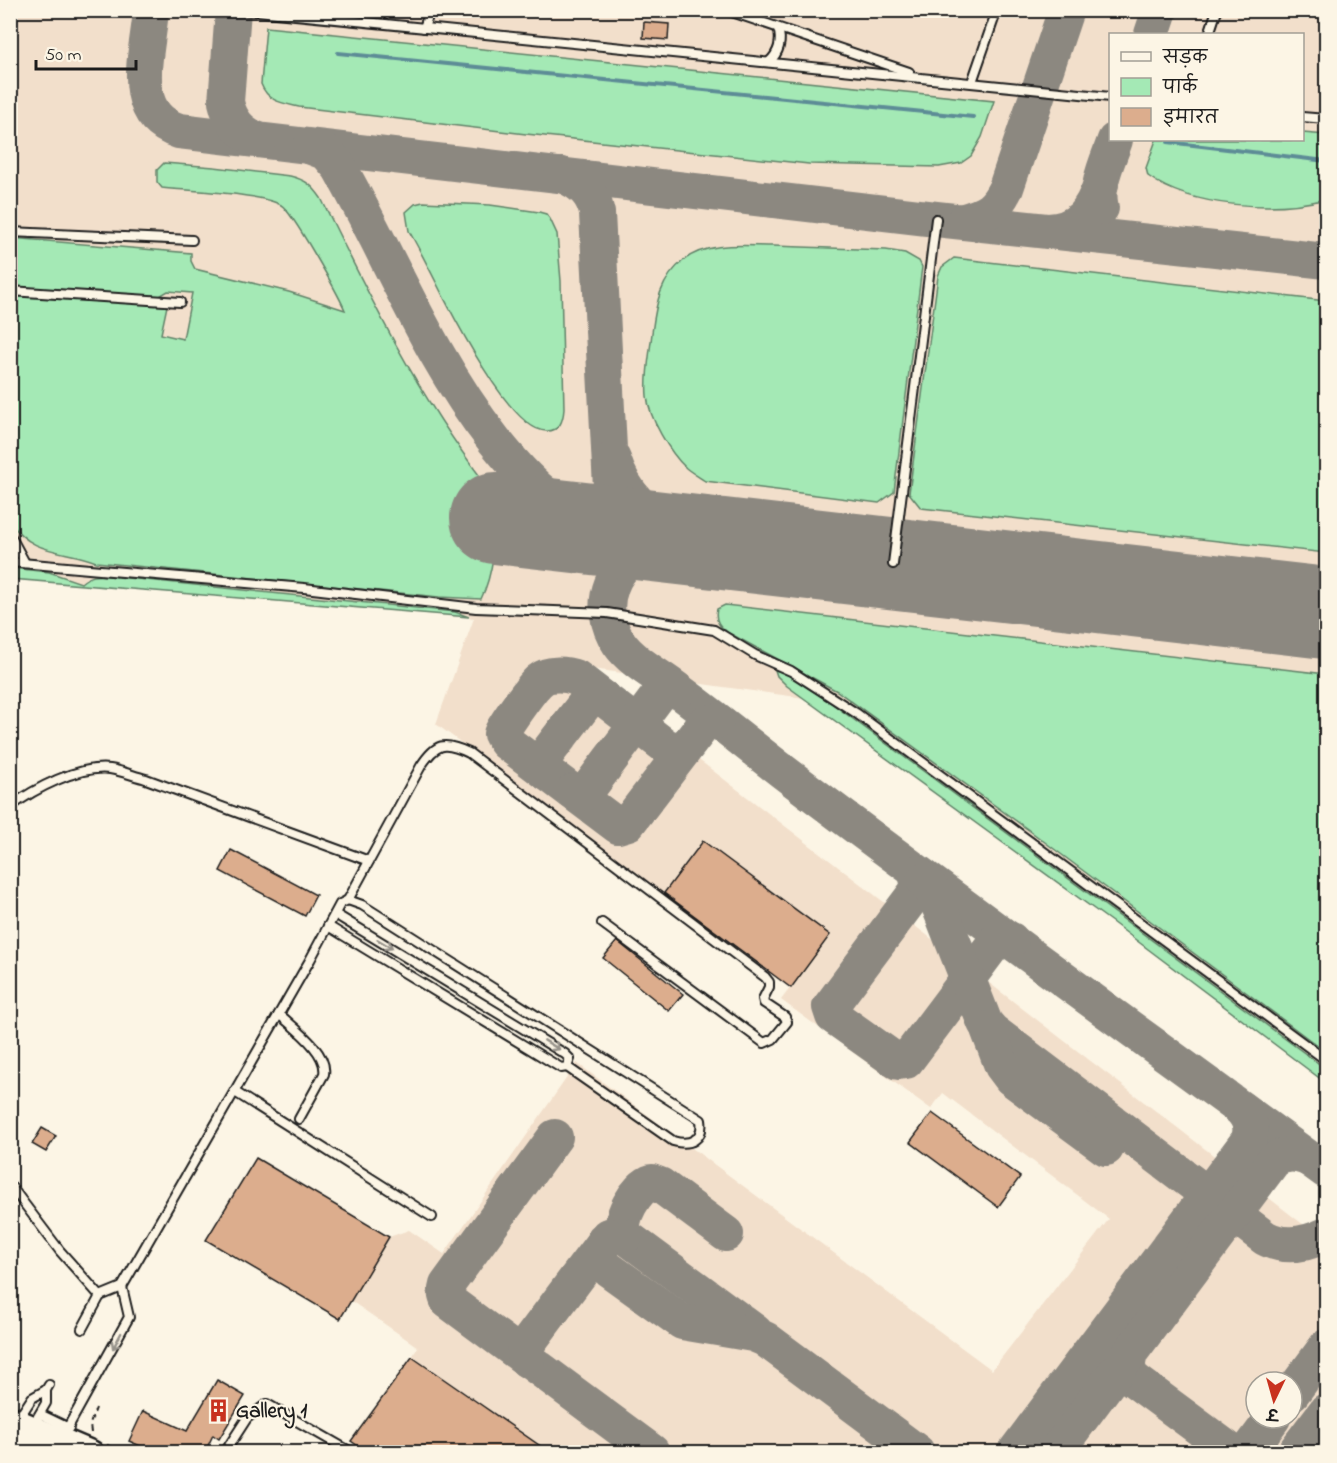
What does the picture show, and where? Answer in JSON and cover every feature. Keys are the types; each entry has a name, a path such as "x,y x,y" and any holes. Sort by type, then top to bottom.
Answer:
{"street":[{"path":"21,1430 62,1444 97,1445"}],"lane":[{"path":"246,10 1109,97"},
{"path":"424,28 430,10"},
{"path":"726,10 924,77"},
{"path":"972,82 997,10"},
{"path":"1209,33 1217,10"},
{"path":"769,62 775,57 780,42 778,28"},
{"path":"1304,117 1326,119"},
{"path":"893,564 936,219"},
{"path":"10,232 192,240"},
{"path":"10,291 180,302"},
{"path":"10,535 25,563"},
{"path":"10,562 304,588 476,608 607,613 714,630 755,655 791,671 856,713 1326,1060"},
{"path":"82,1329 100,1296 122,1287 340,904 348,900 431,751 442,745 457,747 469,753 765,977 769,982 769,987 763,999 764,1003 785,1017 787,1022 773,1039 764,1043 602,922"},
{"path":"10,807 25,796 53,782 91,769 109,769 146,779 369,861"},
{"path":"328,926 561,1068 567,1067 673,1141 683,1144 692,1142 700,1134 701,1120 372,912 348,900"},
{"path":"335,914 565,1054 570,1059 567,1067"},
{"path":"279,1014 322,1057 325,1067 324,1074 299,1119"},
{"path":"234,1092 432,1217"},
{"path":"10,1185 60,1251 100,1296"},
{"path":"21,1430 62,1444 129,1317 122,1287"},
{"path":"48,1387 46,1403 21,1430 32,1398 48,1387"},
{"path":"225,1452 247,1418 267,1404 351,1452"}],"path":[{"path":"10,1392 15,1385"},
{"path":"96,1408 90,1424 90,1432 97,1445 121,1452"}],"shaded area":[{"path":"10,11 1326,11 1326,1083 1112,922 804,698 578,667 1326,1242 1326,1452 538,1452 541,1447 412,1357 418,1347 351,1301 389,1237 409,1230 444,1254 577,1063 992,1370 1109,1219 943,1093 931,1109 781,1000 830,935 703,841 663,894 436,724 474,618 11,579"}],"green space":[{"path":"266,27 994,101 982,137 971,156 961,163 939,167 809,164 526,134 287,104 276,101 268,95 261,84"},
{"path":"1304,133 1326,135 1326,199 1306,203 1259,206 1210,201 1166,187 1148,176 1146,168 1156,141 1304,141"},
{"path":"164,163 290,176 304,181 318,193 396,345 438,416 485,483 499,485 493,558 481,599 439,597 96,562 38,546 18,532 10,521 11,294 167,306 161,334 183,339 192,293 168,291 158,297 11,289 11,238 191,253 191,261 195,269 289,292 345,310 325,271 281,205 241,195 162,188 157,182 157,170"},
{"path":"423,202 490,205 539,212 546,214 550,219 557,234 561,281 564,409 562,421 555,429 547,431 533,427 519,415 503,397 474,352 409,231 406,212 415,204"},
{"path":"739,245 886,250 905,253 919,261 922,267 894,492 879,503 705,481 680,462 661,435 652,414 647,396 647,373 655,312 660,292 669,275 684,260 704,250"},
{"path":"954,258 1326,301 1326,553 921,508 909,493 938,276 942,267"},
{"path":"11,568 49,572 81,583 94,576 108,576 455,612 469,617 11,579"},
{"path":"725,605 1326,674 1326,1052 1030,831 837,691 726,631 720,626 716,617 717,609"},
{"path":"775,670 786,673 830,702 1326,1069 1326,1083 1112,922 787,686 777,676"}],"building":[{"path":"644,22 669,24 668,40 643,38"},
{"path":"703,841 830,935 791,988 664,893"},
{"path":"231,850 316,895 305,916 220,871"},
{"path":"617,941 683,994 669,1011 603,958"},
{"path":"932,1113 1020,1177 998,1207 910,1142"},
{"path":"42,1128 56,1136 46,1152 32,1144"},
{"path":"256,1158 389,1237 340,1319 206,1240"},
{"path":"412,1357 549,1452 367,1452 351,1441"},
{"path":"217,1380 245,1396 219,1439 213,1435 205,1452 154,1452 129,1441 143,1411 187,1431"}],"waterway":[{"path":"338,53 973,117"},
{"path":"1168,142 1326,161"}],"taxiway":[{"path":"151,10 145,62 146,96 152,111 162,123 179,131 936,219 1326,261"},
{"path":"233,10 226,102 230,115 237,125 258,140"},
{"path":"964,221 990,210 1006,188 1066,10"},
{"path":"1152,33 1160,10"},
{"path":"1101,208 1101,182 1115,141"},
{"path":"311,147 327,153 339,167 430,341 471,408 502,450 527,478 555,502 589,520 629,533"},
{"path":"562,175 589,194 597,213 611,488 610,551"},
{"path":"1048,231 1068,227 1083,217 1101,184"},
{"path":"613,459 626,488 635,500 657,520 700,540"},
{"path":"703,542 655,546 640,552 618,572 608,599 608,614 611,628 624,650 917,872 1326,1171"},
{"path":"685,746 679,750 668,748 577,678 563,675 548,676 540,680 519,706 501,734 506,742 618,826 628,823 704,724 716,721"},
{"path":"573,792 578,794 586,792 661,692 667,689 678,691"},
{"path":"547,773 542,765 545,756 588,700 595,696 603,698"},
{"path":"916,873 919,888 830,1007 833,1016 895,1060 906,1061 996,941 1006,938 1011,940"},
{"path":"924,880 934,893 985,1023 992,1031 1265,1238 1280,1243 1296,1244 1326,1235"},
{"path":"988,1029 1002,1066 1011,1078 1106,1148"},
{"path":"1015,1452 1248,1141 1250,1124 1241,1109"},
{"path":"555,1137 447,1285 446,1297 448,1301 652,1452"},
{"path":"1052,1452 1059,1448 1274,1160 1291,1155 1309,1159"},
{"path":"726,1234 660,1185 652,1182 634,1197 623,1222 625,1236 755,1332"},
{"path":"527,1360 524,1355 525,1347 608,1236"},
{"path":"625,1236 614,1236 604,1240 601,1257 604,1266 682,1322 753,1334 765,1339 917,1452"},
{"path":"1304,1377 1326,1347"},
{"path":"1130,1353 1127,1368 1133,1379 1232,1452"},
{"path":"1295,1452 1326,1411"},
{"path":"1248,1452 1264,1430"}],"runway":[{"path":"496,518 1326,613"}],"place":[{"name":"Gallery 1","path":"218,1410"}]}
